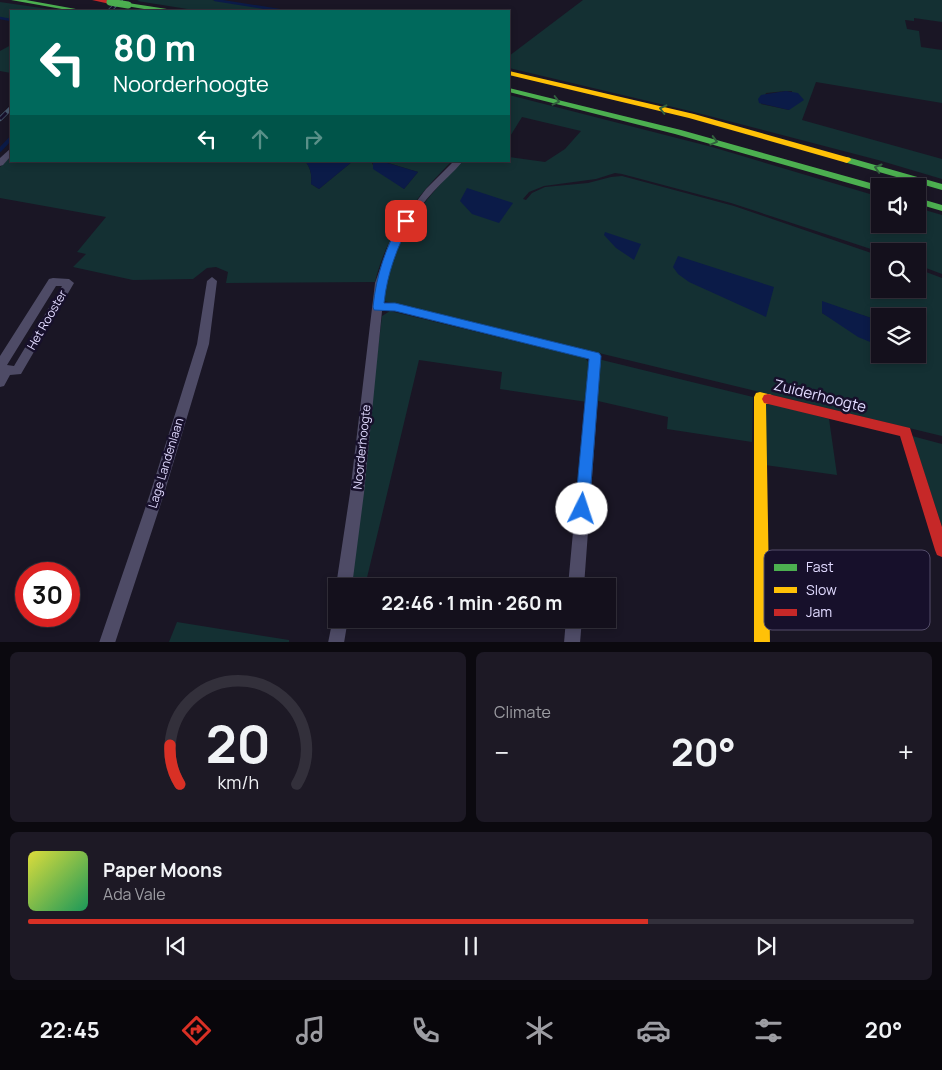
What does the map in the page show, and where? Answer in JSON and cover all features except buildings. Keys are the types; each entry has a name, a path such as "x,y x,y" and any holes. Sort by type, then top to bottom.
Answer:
{"main road":[{"path":"14,0 78,10"},
{"path":"95,0 160,10"},
{"path":"510,73 700,118 942,187"},
{"path":"510,90 730,145 871,186"},
{"path":"926,203 942,208"},
{"name":"Zuiderhoogte","path":"762,642 759,522 760,396 905,432 942,550"}],"street":[{"path":"0,163 10,152"},
{"name":"Noorderhoogte","path":"345,578 380,283 394,243 406,221 428,191 458,162"},
{"name":"Lage Landenlaan","path":"107,642 158,494 203,344 212,281"},
{"name":"Het Rooster","path":"0,382 2,368 53,282 69,283 17,370 2,368"},
{"path":"378,307 395,307 595,356 577,578"},
{"path":"336,642 338,628"},
{"path":"572,642 573,628"}],"green space":[{"path":"212,0 277,10 194,10 137,1"},
{"path":"583,0 942,0 942,22 914,18 914,21 905,20 907,29 919,31 921,47 942,50 942,103 816,82 802,120 942,159 942,179 878,160 694,112 510,68 510,55","holes":["792,91 789,110 761,104 766,93"]},
{"path":"0,2 55,10 10,10 10,20 0,18"},
{"path":"10,46 10,73 0,71 0,51"},
{"path":"510,95 712,147 871,194 871,233 926,233 926,210 942,215 942,274 926,268 926,243 871,243 871,249 731,203 622,174 615,173 596,179 544,186 529,192 523,199 526,200 532,193 545,187 588,183 622,176 734,206 871,253 871,298 926,298 926,272 942,278 942,436 384,301 390,268 404,234 431,195 461,162 510,162 510,157 545,162 565,149 581,131 522,117 510,136"},
{"path":"10,157 10,162 306,162 311,172 311,184 319,189 352,162 373,162 372,164 404,189 418,172 385,162 451,162 404,217 387,248 375,282 226,283 228,272 216,267 207,268 193,279 133,280 73,267 86,254 77,252 106,217 0,198 0,167"},
{"path":"390,311 585,358 589,363 587,402 500,389 502,372 419,360 367,578 350,578 382,316"},
{"path":"598,359 753,397 752,442 667,429 668,417 598,401"},
{"path":"765,402 829,419 837,475 765,465"},
{"path":"912,436 942,444 942,527"},
{"path":"177,622 289,640 289,642 169,642"}],"water":[{"path":"786,91 798,93 804,100 789,110 759,103 758,99 761,95"},
{"path":"306,162 352,162 319,189 311,184 309,166"},
{"path":"373,162 384,162 418,172 404,189 373,169"},
{"path":"467,188 513,203 499,223 472,214 460,201"},
{"path":"605,232 641,244 634,260 616,248 604,235"},
{"path":"678,256 774,287 766,317 689,282 678,274 673,267"},
{"path":"822,301 871,318 871,342 858,337 822,313"}],"waterway":[{"path":"215,0 279,10"},
{"path":"0,18 10,20"},
{"path":"0,150 10,139"}],"railway":[{"path":"110,10 121,0"},
{"path":"0,119 10,109"}],"traffic: fast":[{"path":"14,0 78,10"},
{"path":"110,2 128,5"},
{"path":"128,5 160,10"},
{"path":"510,90 678,132 871,186"},
{"path":"847,160 942,187"},
{"path":"926,203 942,208"}],"traffic: slow":[{"path":"510,73 691,116 847,160"},
{"path":"762,642 760,397 768,399"}],"traffic: jam":[{"path":"95,0 110,2"},
{"path":"768,399 905,432 942,550"}],"route":[{"path":"406,221 394,243 380,283 378,307 395,307 595,356 582,509"}]}
